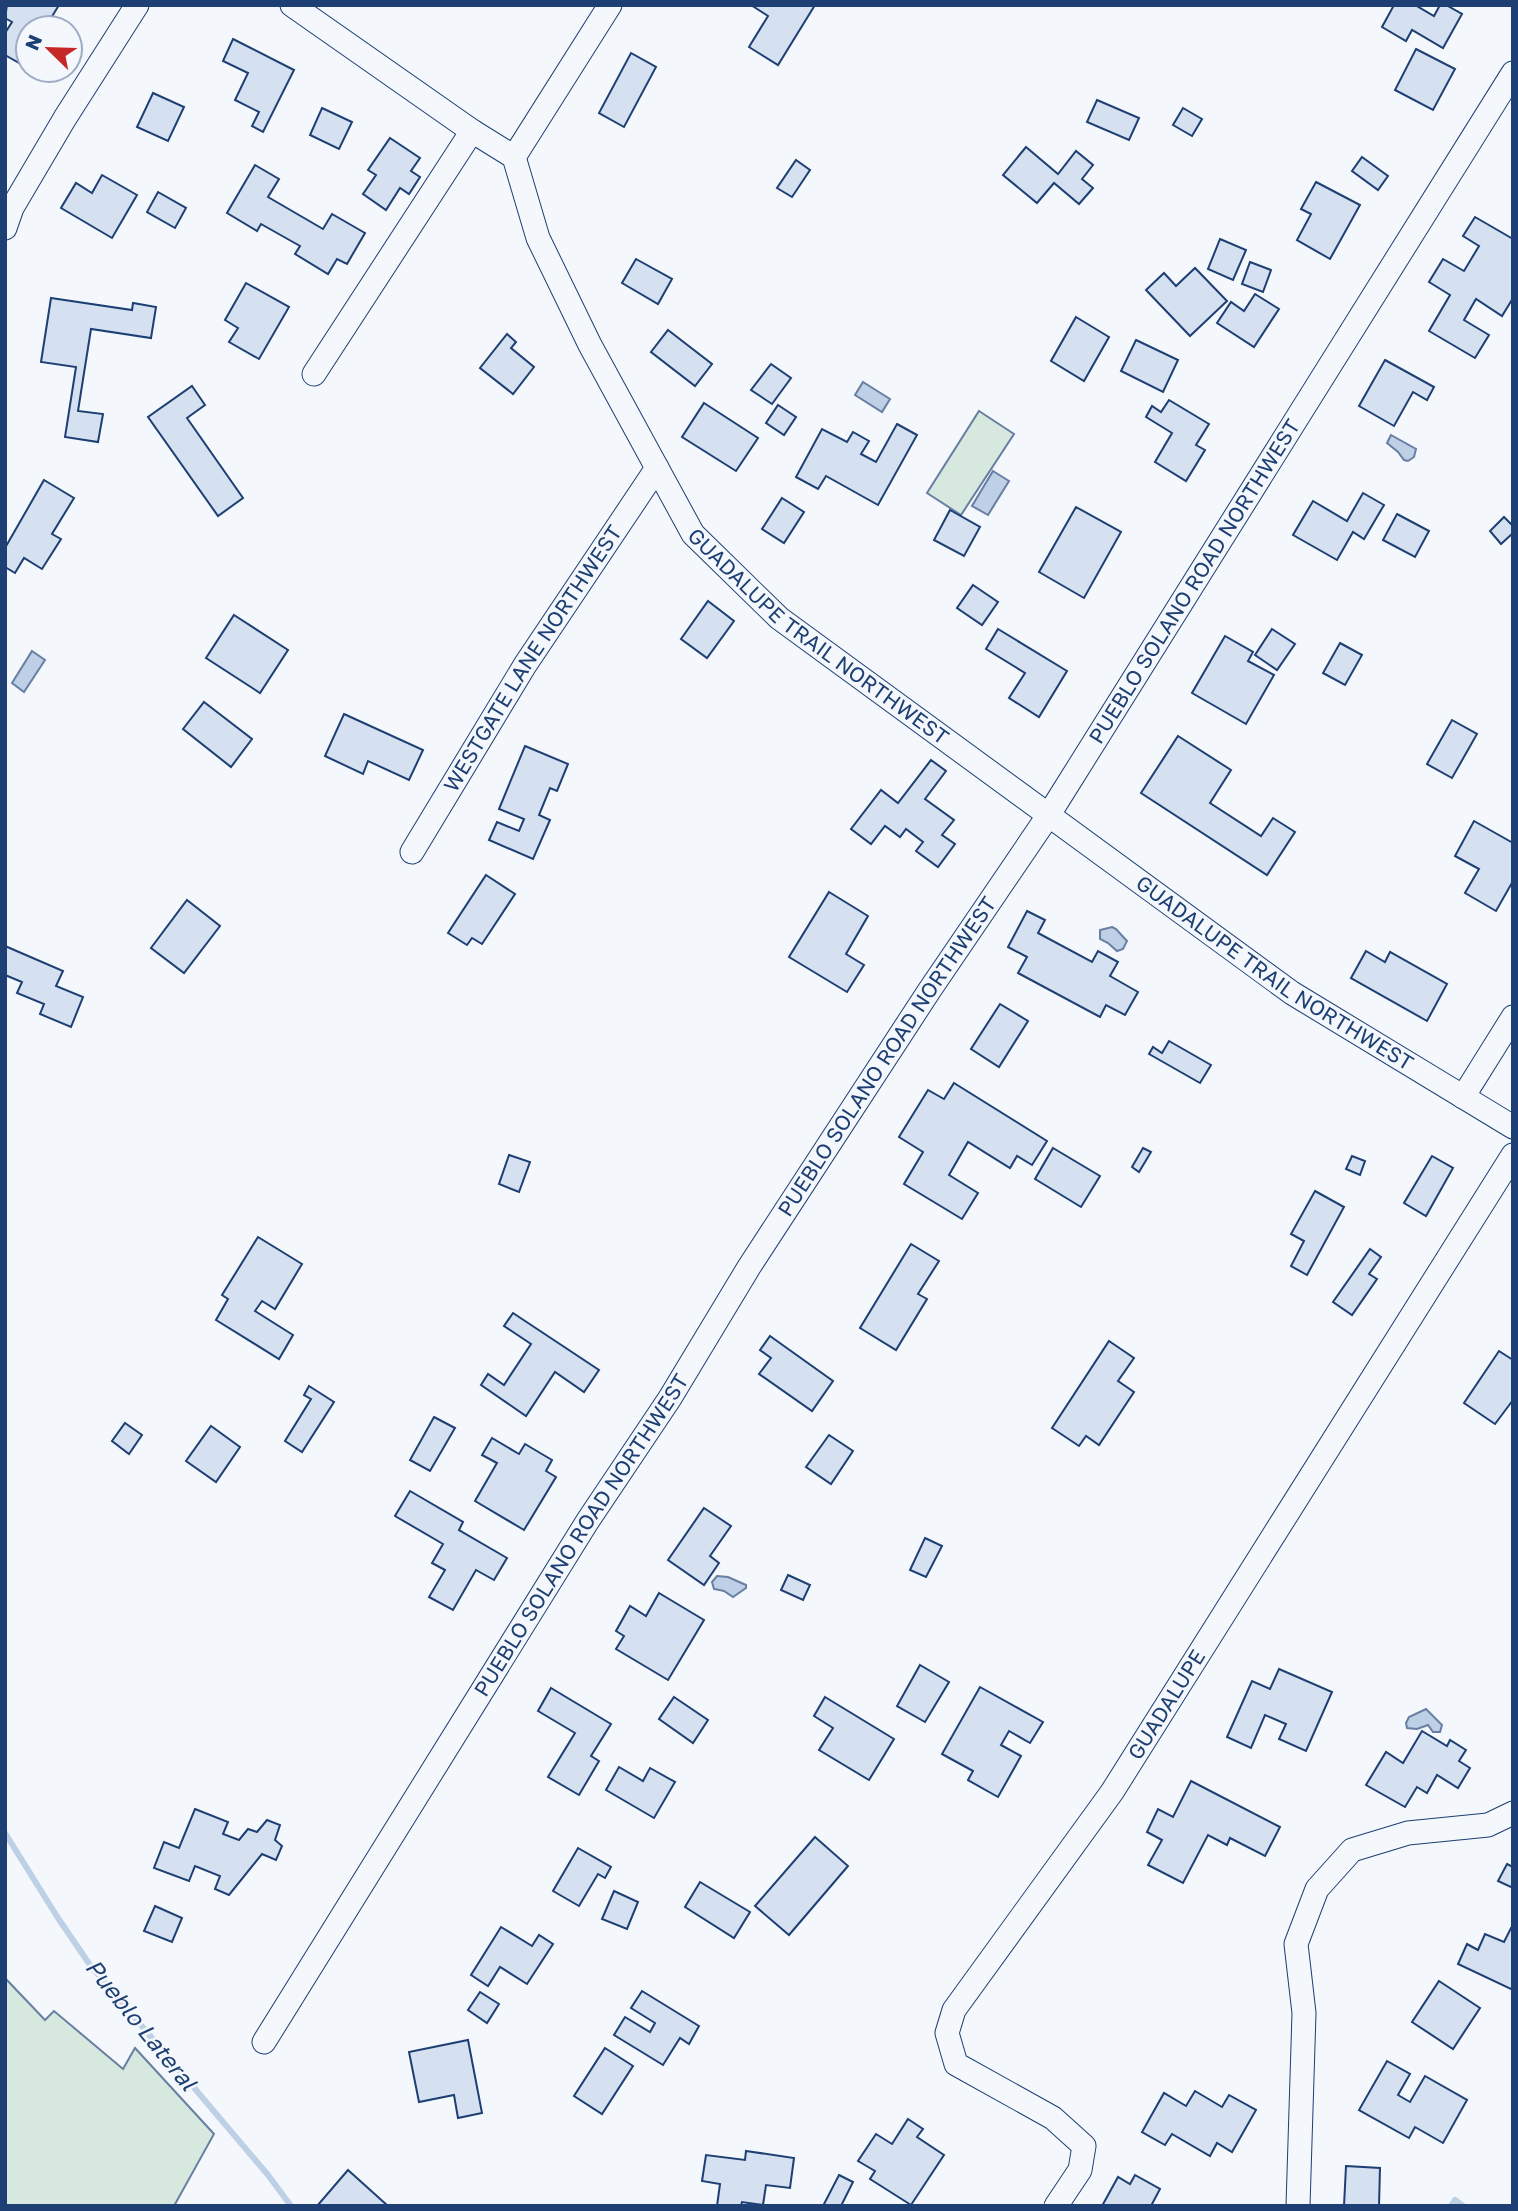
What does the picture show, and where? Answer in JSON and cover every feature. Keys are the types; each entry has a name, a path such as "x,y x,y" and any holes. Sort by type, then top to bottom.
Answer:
{"street":[{"path":"5,228 12,208 65,118 138,5"},
{"path":"292,5 472,131 514,157 610,5"},
{"name":"PUEBLO SOLANO ROAD NORTHWEST","path":"264,2042 587,1522 670,1398 749,1266 929,991 1048,816 1513,73"},
{"path":"314,374 472,131"},
{"name":"GUADALUPE TRAIL NORTHWEST","path":"514,157 538,238 590,345 693,534 779,618 1292,993 1513,1127"},
{"name":"WESTGATE LANE NORTHWEST","path":"412,852 525,665 657,468"},
{"path":"1463,1097 1513,1017"},
{"name":"GUADALUPE","path":"1056,2206 1080,2170 1084,2146 1053,2118 956,2064 947,2033 954,2010 1112,1792 1513,1155"},
{"path":"1298,2206 1304,2013 1296,1944 1317,1889 1352,1850 1408,1833 1488,1825 1513,1813"}],"shaded area":[{"path":"979,411 1014,434 961,515 927,493"},
{"path":"5,1978 45,2020 54,2011 123,2069 135,2048 214,2134 174,2206 5,2206"}],"water":[{"path":"863,382 890,399 882,412 855,395"},
{"path":"1391,435 1416,449 1414,457 1408,461 1404,460 1387,443"},
{"path":"993,471 1009,481 988,515 972,506"},
{"path":"32,651 45,660 24,692 12,683"},
{"path":"1112,927 1127,941 1123,949 1117,951 1100,939 1100,930"},
{"path":"717,1576 728,1577 746,1585 746,1588 733,1597 714,1589 712,1582"},
{"path":"1426,1709 1442,1725 1440,1732 1433,1732 1428,1725 1417,1729 1407,1728 1409,1717"}],"building":[{"path":"7,5 59,5 54,14 14,14 14,60 5,55 5,33 12,22 5,18"},
{"path":"751,5 815,5 778,65 749,47 768,16"},
{"path":"1394,5 1415,5 1434,16 1440,5 1446,5 1462,14 1443,48 1412,30 1406,41 1382,27"},
{"path":"233,39 294,70 263,132 252,126 259,112 235,100 248,73 223,61"},
{"path":"1416,49 1455,69 1433,110 1395,90"},
{"path":"631,53 656,67 624,127 599,113"},
{"path":"153,93 184,107 168,141 137,127"},
{"path":"1097,100 1139,118 1129,140 1087,122"},
{"path":"322,108 352,122 339,149 310,135"},
{"path":"1183,108 1202,119 1192,136 1173,125"},
{"path":"390,138 420,158 411,171 420,177 409,194 400,188 386,210 363,194 376,175 368,170"},
{"path":"1026,147 1058,174 1076,151 1093,165 1082,179 1093,188 1079,204 1054,183 1037,203 1003,175"},
{"path":"1362,157 1388,176 1378,190 1352,171"},
{"path":"796,160 810,170 792,197 777,188"},
{"path":"255,165 279,179 268,197 323,229 332,214 365,233 347,264 337,259 328,274 295,254 300,246 261,224 257,231 227,213"},
{"path":"102,175 137,195 112,238 61,208 76,183 92,193"},
{"path":"1316,182 1360,205 1330,259 1297,240 1311,214 1301,209"},
{"path":"158,192 186,208 175,228 147,212"},
{"path":"1475,217 1513,239 1513,298 1502,316 1476,299 1464,320 1489,335 1475,358 1429,331 1450,295 1429,282 1443,259 1464,271 1479,246 1463,236"},
{"path":"1220,239 1246,250 1233,280 1208,269"},
{"path":"636,259 672,279 658,304 622,283"},
{"path":"1250,262 1271,270 1263,292 1242,284"},
{"path":"1195,268 1227,301 1190,336 1146,290 1164,273 1176,286"},
{"path":"246,283 289,307 259,359 229,342 238,328 225,320"},
{"path":"1255,294 1279,309 1254,347 1217,323 1231,302 1244,311"},
{"path":"51,298 132,310 133,303 156,307 151,338 91,329 78,411 103,414 98,442 65,437 76,367 41,362"},
{"path":"1076,317 1109,337 1084,381 1051,361"},
{"path":"668,330 712,364 695,386 651,352"},
{"path":"507,334 516,342 511,348 534,367 513,394 480,368"},
{"path":"1136,340 1178,360 1163,392 1121,371"},
{"path":"1385,360 1434,387 1427,400 1413,392 1394,426 1359,406"},
{"path":"771,364 791,378 772,404 751,390"},
{"path":"192,386 205,405 187,418 243,498 218,516 148,417"},
{"path":"1169,400 1209,424 1196,445 1205,450 1186,481 1155,462 1172,433 1146,417 1152,406 1161,412"},
{"path":"704,403 758,438 736,471 682,437"},
{"path":"778,405 796,417 784,435 766,423"},
{"path":"897,424 917,435 878,505 826,476 818,489 796,477 822,429 847,442 853,432 869,441 861,454 876,462"},
{"path":"44,480 74,498 52,534 61,539 42,569 24,558 15,573 5,567 5,548"},
{"path":"1363,493 1384,505 1364,539 1353,532 1337,560 1293,535 1313,501 1347,521"},
{"path":"782,498 804,512 784,543 762,529"},
{"path":"1076,507 1121,532 1084,598 1039,572"},
{"path":"950,510 980,527 964,556 934,540"},
{"path":"1397,514 1429,531 1415,557 1383,540"},
{"path":"1504,517 1513,526 1513,533 1501,544 1490,531"},
{"path":"973,585 998,602 982,625 957,608"},
{"path":"708,601 734,621 707,658 681,639"},
{"path":"234,615 288,650 260,693 206,658"},
{"path":"998,629 1067,671 1039,717 1009,698 1025,673 986,649"},
{"path":"1272,629 1295,644 1277,670 1255,655"},
{"path":"1225,636 1253,652 1248,661 1274,675 1246,724 1192,693"},
{"path":"1340,643 1362,655 1345,685 1323,673"},
{"path":"204,702 252,739 231,767 183,729"},
{"path":"344,714 423,750 409,780 368,761 363,774 325,756"},
{"path":"1452,720 1477,734 1452,778 1427,764"},
{"path":"1178,736 1231,770 1210,803 1261,836 1273,818 1295,832 1267,875 1141,793"},
{"path":"525,746 568,764 557,791 550,788 539,815 550,820 533,859 489,840 497,822 519,831 524,819 499,809"},
{"path":"931,760 946,771 925,799 954,820 942,835 955,844 938,867 916,851 923,842 906,829 900,837 885,826 871,844 851,829 881,790 898,803"},
{"path":"1474,821 1513,843 1513,881 1496,911 1465,893 1479,869 1455,856"},
{"path":"486,875 515,894 482,944 472,938 467,945 448,933"},
{"path":"829,892 868,916 846,954 864,965 847,992 789,957"},
{"path":"187,900 220,926 184,973 151,948"},
{"path":"1027,911 1045,920 1038,933 1092,962 1098,951 1118,962 1110,976 1138,992 1125,1015 1106,1005 1100,1017 1018,973 1027,957 1008,947"},
{"path":"5,946 63,971 56,986 83,997 71,1027 40,1014 44,1004 17,993 22,982 5,975"},
{"path":"1366,951 1385,962 1390,952 1447,984 1427,1021 1351,978"},
{"path":"1000,1004 1028,1021 999,1067 971,1049"},
{"path":"1169,1041 1211,1065 1200,1083 1149,1054 1153,1047 1162,1053"},
{"path":"954,1083 1047,1141 1032,1165 1017,1156 1010,1168 968,1142 949,1175 978,1193 962,1219 904,1184 923,1152 899,1137 928,1090 944,1099"},
{"path":"1053,1148 1100,1176 1081,1207 1035,1179"},
{"path":"1143,1148 1151,1152 1139,1172 1132,1167"},
{"path":"509,1155 530,1162 519,1192 499,1184"},
{"path":"1352,1156 1365,1161 1360,1175 1346,1169"},
{"path":"1432,1156 1453,1168 1426,1216 1404,1203"},
{"path":"1315,1191 1344,1207 1307,1275 1291,1266 1304,1241 1291,1234"},
{"path":"258,1237 302,1264 275,1309 262,1301 255,1311 293,1335 279,1359 216,1320 228,1299 222,1295"},
{"path":"911,1244 939,1261 918,1294 927,1299 896,1350 860,1328"},
{"path":"1370,1249 1381,1257 1369,1274 1377,1279 1352,1315 1333,1302"},
{"path":"513,1313 599,1370 584,1392 555,1372 526,1416 481,1385 488,1374 504,1385 531,1344 504,1326"},
{"path":"770,1336 833,1381 812,1411 759,1374 771,1358 760,1350"},
{"path":"1109,1341 1134,1358 1118,1381 1134,1392 1099,1445 1086,1436 1079,1446 1052,1428"},
{"path":"1499,1351 1513,1360 1513,1400 1495,1424 1464,1403"},
{"path":"309,1386 334,1402 302,1452 285,1441 311,1399 304,1395"},
{"path":"434,1417 455,1428 430,1471 410,1460"},
{"path":"125,1423 142,1435 129,1454 112,1441"},
{"path":"211,1426 240,1447 216,1482 186,1461"},
{"path":"829,1435 853,1451 831,1484 806,1467"},
{"path":"492,1438 519,1454 525,1444 552,1460 546,1471 556,1477 524,1530 475,1501 497,1463 482,1455"},
{"path":"410,1491 463,1522 459,1530 507,1558 494,1580 476,1570 453,1610 429,1597 445,1570 432,1563 443,1544 395,1516"},
{"path":"704,1508 731,1526 710,1556 719,1563 704,1585 668,1560"},
{"path":"925,1538 942,1546 926,1577 910,1570"},
{"path":"788,1575 810,1585 803,1600 781,1590"},
{"path":"659,1593 704,1620 668,1680 616,1649 624,1636 616,1631 630,1606 646,1616"},
{"path":"920,1665 949,1682 925,1722 897,1706"},
{"path":"1279,1669 1332,1692 1306,1751 1279,1739 1286,1724 1265,1715 1251,1748 1227,1737 1252,1681 1270,1689"},
{"path":"980,1687 1043,1722 1030,1743 1009,1731 1001,1745 1021,1756 998,1797 968,1780 973,1771 942,1754"},
{"path":"551,1688 611,1724 591,1756 599,1761 579,1795 548,1777 575,1733 538,1711"},
{"path":"674,1697 708,1720 693,1743 659,1719"},
{"path":"825,1697 894,1739 869,1780 819,1750 833,1728 814,1716"},
{"path":"1422,1731 1447,1746 1450,1740 1466,1750 1459,1761 1470,1768 1458,1788 1437,1775 1427,1793 1417,1787 1405,1807 1366,1785 1386,1752 1403,1763"},
{"path":"619,1767 643,1781 650,1768 675,1782 654,1818 606,1790"},
{"path":"1191,1781 1280,1827 1265,1856 1230,1838 1227,1845 1208,1835 1183,1883 1148,1865 1162,1840 1147,1832 1158,1809 1173,1817"},
{"path":"195,1809 228,1822 223,1834 239,1840 248,1829 257,1832 267,1820 280,1825 275,1840 282,1846 276,1860 262,1854 229,1895 215,1889 220,1876 195,1866 189,1881 154,1868 164,1842 179,1848"},
{"path":"815,1837 848,1866 789,1935 755,1906"},
{"path":"578,1848 611,1867 605,1878 598,1874 579,1906 553,1891"},
{"path":"1507,1864 1513,1867 1513,1888 1498,1881"},
{"path":"700,1882 750,1912 734,1938 685,1907"},
{"path":"614,1891 638,1902 627,1929 602,1919"},
{"path":"155,1906 182,1918 172,1942 144,1931"},
{"path":"501,1927 532,1946 539,1935 553,1944 527,1984 500,1967 488,1986 471,1975"},
{"path":"1511,1928 1513,1990 1458,1964 1467,1944 1478,1950 1485,1934 1504,1942"},
{"path":"1439,1981 1480,2008 1453,2049 1412,2022"},
{"path":"642,1991 699,2026 689,2044 680,2038 663,2065 614,2035 625,2017 650,2032 655,2023 631,2008"},
{"path":"480,1992 499,2004 487,2023 468,2010"},
{"path":"468,2040 482,2113 458,2118 454,2095 419,2102 409,2052"},
{"path":"605,2048 633,2066 602,2114 574,2096"},
{"path":"1387,2061 1410,2074 1398,2095 1410,2102 1425,2076 1467,2100 1443,2143 1415,2127 1409,2138 1359,2110"},
{"path":"1195,2091 1222,2107 1229,2095 1256,2110 1232,2152 1217,2143 1210,2156 1172,2134 1165,2145 1142,2132 1164,2093 1186,2106"},
{"path":"908,2119 923,2129 917,2137 944,2155 911,2205 870,2179 875,2171 858,2161 876,2134 892,2144"},
{"path":"746,2151 794,2158 790,2188 766,2185 763,2205 742,2202 741,2206 717,2206 720,2184 702,2181 706,2155 745,2160"},
{"path":"1346,2166 1380,2168 1379,2206 1344,2206"},
{"path":"348,2170 388,2206 317,2206"},
{"path":"839,2175 853,2182 841,2206 823,2206"},
{"path":"1135,2175 1160,2189 1151,2206 1102,2206 1118,2177 1130,2184"}],"waterway":[{"name":"Pueblo Lateral","path":"5,1833 90,1965 268,2175 291,2206"},
{"path":"1451,2206 1455,2200 1463,2206"}]}
